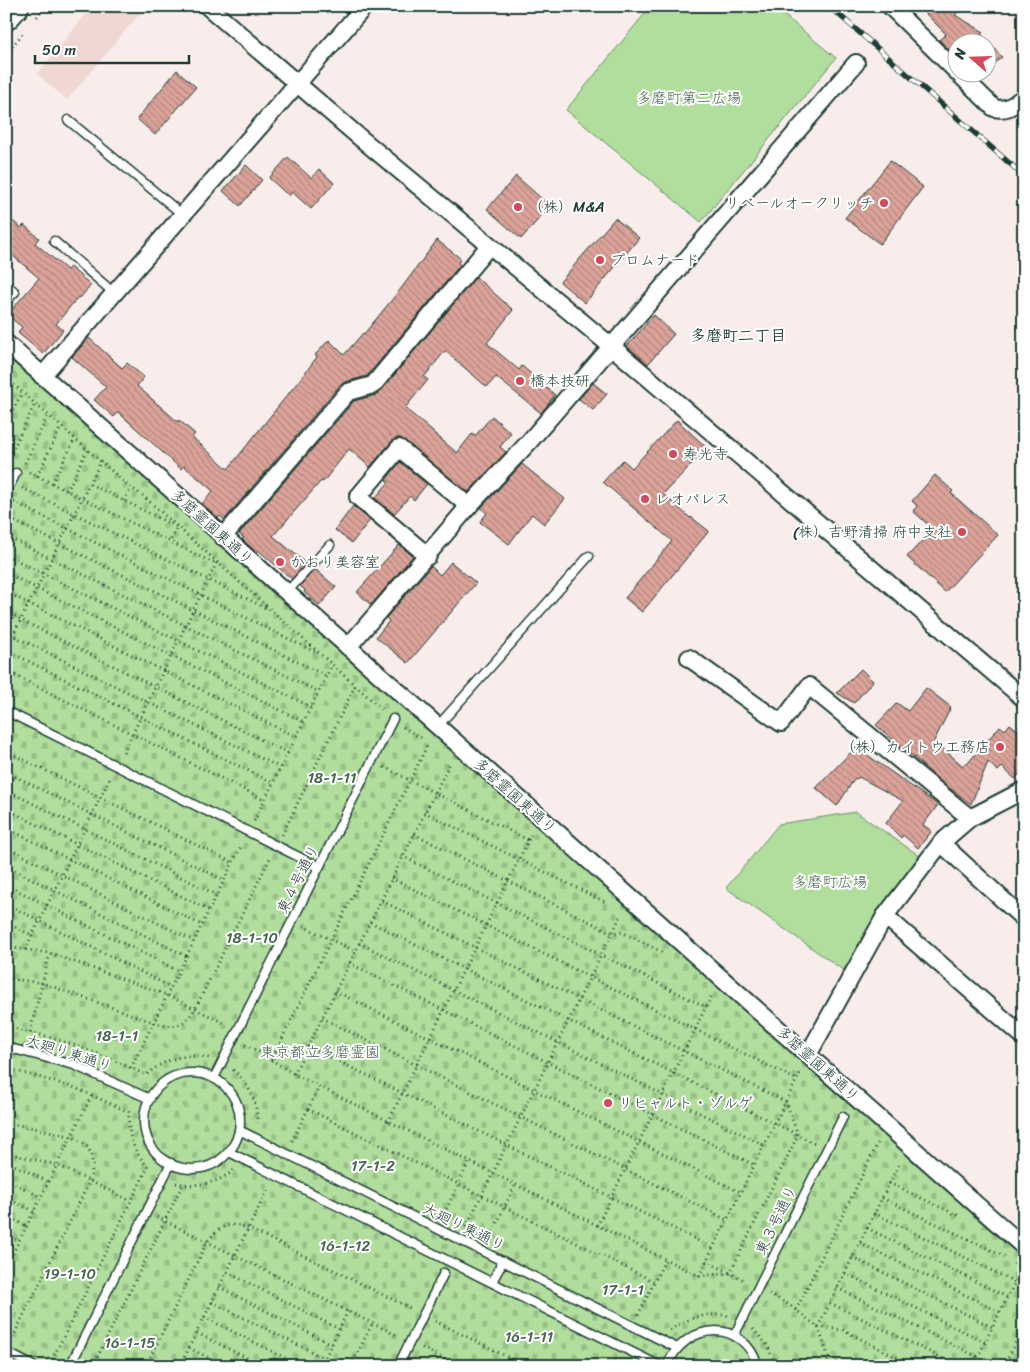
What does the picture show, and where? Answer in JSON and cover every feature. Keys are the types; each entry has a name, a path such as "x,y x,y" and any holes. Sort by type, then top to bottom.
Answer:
{"main road":[{"path":"6,17 16,6"}],"street":[{"path":"207,6 489,246 612,346 1024,699"},
{"path":"42,376 365,6"},
{"path":"890,6 994,108 1002,110 1011,107 1024,97"},
{"path":"348,647 469,506 528,443 856,63"},
{"path":"223,537 348,392 373,385 489,246"},
{"name":"多磨霊園東通り","path":"6,344 1024,1247"},
{"path":"428,556 358,498 399,448 469,506"},
{"path":"689,658 781,723 809,686 970,818"},
{"path":"808,1055 886,916 941,843 970,818 1024,790"},
{"path":"941,843 1024,919"},
{"path":"886,916 1024,1037"}],"lane":[{"path":"68,120 182,215"},
{"path":"54,241 114,293"},
{"path":"6,284 15,292 6,301"},
{"path":"6,493 16,474"},
{"path":"286,592 330,545"},
{"path":"437,727 589,556"},
{"path":"6,711 319,867"},
{"name":"東４号通り","path":"214,1078 393,719"},
{"name":"大廻り東通り","path":"6,1048 74,1066 150,1099"},
{"path":"193,1073 204,1074 214,1078 223,1083 236,1100 239,1110 239,1130 235,1142 229,1152 213,1164 192,1168 171,1163 162,1158 155,1150 146,1131 144,1120 150,1099 155,1090 163,1083 178,1075 193,1073"},
{"name":"東３号通り","path":"734,1336 843,1117"},
{"name":"大廻り東通り","path":"239,1130 677,1348"},
{"path":"229,1152 660,1366"},
{"path":"70,1366 171,1163"},
{"path":"492,1282 503,1261"},
{"path":"398,1366 444,1273"},
{"path":"667,1366 677,1348 689,1338 706,1331 725,1332 734,1336 749,1347 758,1366"},
{"path":"6,1351 33,1366"}],"path":[{"path":"6,385 7,379"},
{"path":"7,379 130,488 142,495 393,719 422,739"},
{"path":"6,423 22,392"},
{"path":"13,464 6,461 35,404"},
{"path":"48,415 22,468 81,500 211,562 217,562"},
{"path":"37,476 61,427"},
{"path":"52,483 75,439"},
{"path":"67,491 88,450"},
{"path":"101,462 6,649 273,783"},
{"path":"11,482 273,612"},
{"path":"90,484 177,527"},
{"path":"124,501 130,488"},
{"path":"6,499 321,655"},
{"path":"6,517 326,676"},
{"path":"170,542 177,527"},
{"path":"6,536 319,692"},
{"path":"6,555 311,707"},
{"path":"120,759 217,562"},
{"path":"6,573 304,722"},
{"path":"6,592 296,737"},
{"path":"6,611 288,753"},
{"path":"6,632 281,768"},
{"path":"6,672 265,800"},
{"path":"271,1061 428,744"},
{"path":"6,750 233,863"},
{"path":"294,1074 450,763"},
{"path":"379,765 528,840"},
{"path":"6,772 224,880"},
{"path":"25,950 113,772"},
{"path":"6,790 217,895"},
{"path":"6,809 209,910"},
{"path":"424,812 608,904"},
{"path":"6,828 202,926"},
{"path":"414,834 612,934 622,932 664,953"},
{"path":"388,1122 531,835"},
{"path":"6,847 194,941"},
{"path":"402,856 706,1007"},
{"path":"6,866 186,956"},
{"path":"392,878 796,1080"},
{"path":"6,885 179,971"},
{"path":"380,900 786,1102 798,1135 730,1273"},
{"path":"6,904 171,987"},
{"path":"465,1228 622,916"},
{"path":"370,922 818,1146 822,1138"},
{"path":"6,923 32,936"},
{"path":"300,924 355,951"},
{"path":"359,943 764,1145"},
{"path":"6,946 50,954 167,995 230,1026"},
{"path":"30,1032 50,954"},
{"path":"349,963 754,1165"},
{"path":"6,978 42,983 166,1026 177,1025 188,1020 195,1009"},
{"path":"336,991 740,1192"},
{"path":"597,1226 712,995"},
{"path":"322,1018 727,1220"},
{"path":"130,1068 153,1022"},
{"path":"6,1027 30,1032 89,1050 146,1075 163,1063 182,1057 202,1056 213,1059"},
{"path":"232,1040 259,1051 271,1061 294,1074 388,1122 699,1276 730,1273"},
{"path":"308,1046 713,1248"},
{"path":"229,1067 244,1082 254,1100 256,1129"},
{"path":"6,1068 45,1078 92,1095 129,1112 130,1138 138,1155 148,1167 49,1366"},
{"path":"699,1276 800,1073"},
{"path":"289,1146 319,1087"},
{"path":"6,1268 92,1095"},
{"path":"308,1110 655,1282"},
{"path":"6,1123 71,1137 82,1142 91,1154 94,1168 90,1181 6,1351"},
{"path":"796,1310 878,1143"},
{"path":"6,1153 57,1165 131,1201"},
{"path":"6,1161 49,1182"},
{"path":"440,1220 469,1162"},
{"path":"845,1366 829,1358 818,1327 900,1162"},
{"path":"6,1179 41,1196"},
{"path":"188,1366 181,1364 271,1182"},
{"path":"889,1182 961,1216"},
{"path":"93,1366 183,1184"},
{"path":"486,1243 516,1185"},
{"path":"6,1198 34,1211"},
{"path":"882,1198 1008,1259"},
{"path":"147,1212 457,1366"},
{"path":"874,1213 1015,1282"},
{"path":"6,1216 27,1226"},
{"path":"146,1366 207,1242 216,1231 228,1225 239,1225 248,1228 526,1366"},
{"path":"867,1228 1007,1297"},
{"path":"6,1235 19,1241"},
{"path":"860,1243 1000,1312"},
{"path":"6,1254 12,1256"},
{"path":"852,1258 992,1327"},
{"path":"637,1318 666,1260"},
{"path":"706,1261 750,1283"},
{"path":"973,1366 1021,1270"},
{"path":"226,1272 339,1329"},
{"path":"845,1273 985,1342"},
{"path":"219,1287 332,1344"},
{"path":"758,1288 788,1304 818,1327 843,1330 914,1366"},
{"path":"837,1288 978,1357"},
{"path":"212,1302 324,1358"},
{"path":"830,1303 958,1366"},
{"path":"320,1366 348,1311"},
{"path":"667,1333 692,1317 717,1314 733,1318"},
{"path":"204,1317 301,1366"},
{"path":"351,1366 372,1324"},
{"path":"1004,1366 1024,1325"},
{"path":"197,1333 263,1366"},
{"path":"189,1348 225,1366"},
{"path":"825,1366 829,1358"},
{"path":"444,1366 446,1360"}],"shaded area":[{"path":"93,6 146,6 67,100 37,74"}],"green space":[{"name":"多磨町第二広場","path":"651,6 773,6 836,58 701,222 566,110"},
{"name":"東京都立多磨霊園","path":"6,356 1024,1257 1024,1366 6,1366"},
{"name":"多磨町広場","path":"856,812 927,861 843,970 726,888 779,824"}],"building":[{"path":"918,6 964,6 955,15 984,32 948,32 948,49 939,40 946,34"},
{"path":"177,70 196,87 155,135 137,119"},
{"path":"288,157 311,178 319,169 334,183 311,209 292,192 289,196 269,178"},
{"name":"リベールオークリッチ","path":"890,161 923,187 880,244 845,218"},
{"path":"246,165 262,180 240,206 223,191"},
{"name":"（株）M&A","path":"516,176 550,206 521,239 487,209"},
{"path":"6,215 21,228 24,225 39,238 35,243 67,270 70,267 91,285 80,298 78,297 56,324 63,330 43,354 18,333 22,327 7,315 39,278 6,250"},
{"name":"プロムナード","path":"615,218 639,238 585,303 560,282"},
{"path":"437,240 461,259 458,263 460,265 367,376 340,385 224,520 220,516 218,518 202,504 213,491 184,466 181,469 118,412 114,417 94,400 106,387 72,357 89,338 122,368 127,363 144,377 137,386 178,422 179,420 195,434 192,437 228,469 301,378 317,357 315,355 329,340 344,355 364,334 403,286"},
{"path":"476,277 513,310 487,343 519,370 522,366 555,395 541,413 496,377 487,387 445,351 424,377 428,380 405,408 457,453 472,434 475,436 492,416 511,433 500,447 506,452 468,492 401,438 396,438 392,441 370,467 349,449 323,482 321,481 273,536 306,563 292,579 258,550 256,552 239,534 354,401 376,395 381,391"},
{"path":"654,315 674,334 648,364 627,346"},
{"path":"593,383 607,394 593,410 579,399"},
{"path":"677,420 707,448 663,494 690,518 709,531 642,612 625,598 672,541 603,482 623,460 632,468"},
{"path":"400,462 427,484 414,500 410,496 394,514 375,498 389,482 386,480"},
{"path":"522,464 565,499 544,524 532,514 509,544 480,522 487,513 481,508"},
{"name":"(株）吉野清掃 府中支社","path":"935,475 953,491 951,493 998,535 945,592 907,557 933,529 913,511 917,506 912,501"},
{"path":"353,506 370,520 352,543 335,530"},
{"path":"399,545 413,556 371,605 357,592"},
{"path":"451,562 476,583 408,663 376,637 389,621 386,618 431,566 440,575"},
{"path":"314,570 336,587 319,606 300,586"},
{"path":"861,669 873,681 854,703 837,693"},
{"path":"926,688 951,707 934,741 963,766 966,762 967,764 1000,726 1005,730 1010,724 1024,735 1024,769 1015,779 1002,767 998,771 988,762 971,804 944,784 876,725 897,703 908,711"},
{"path":"856,747 938,805 923,825 932,831 918,848 903,835 901,838 886,823 903,801 859,777 855,778 837,806 816,788"}],"railway":[{"path":"829,6 1024,176"}],"place":[{"name":"リベールオークリッチ","path":"884,203"},
{"name":"（株）M&A","path":"518,207"},
{"name":"プロムナード","path":"600,260"},
{"name":"橋本技研","path":"520,381"},
{"name":"寿光寺","path":"673,454"},
{"name":"レオパレス","path":"645,499"},
{"name":"(株）吉野清掃 府中支社","path":"962,532"},
{"name":"かおり美容室","path":"280,562"},
{"name":"（株）カイトウ工務店","path":"1000,747"},
{"name":"リヒャルト・ゾルゲ","path":"608,1103"}],"district":[{"name":"多磨町二丁目","path":"738,335"}],"park label":[{"name":"18-1-11","path":"332,778"},
{"name":"18-1-10","path":"252,938"},
{"name":"18-1-1","path":"117,1036"},
{"name":"17-1-2","path":"373,1166"},
{"name":"16-1-12","path":"345,1246"},
{"name":"19-1-10","path":"70,1274"},
{"name":"17-1-1","path":"623,1290"},
{"name":"16-1-11","path":"529,1337"},
{"name":"16-1-15","path":"130,1343"}]}
